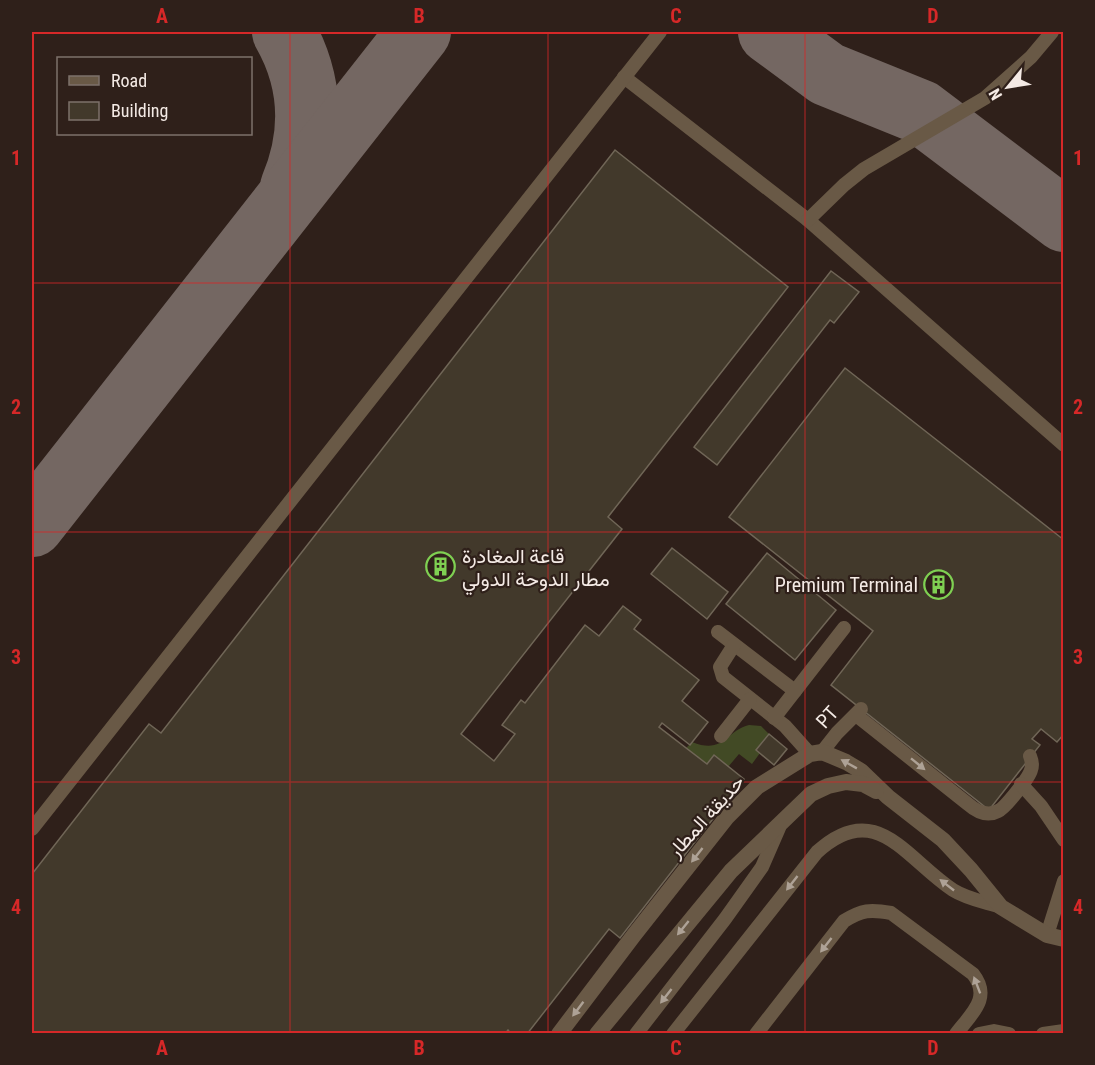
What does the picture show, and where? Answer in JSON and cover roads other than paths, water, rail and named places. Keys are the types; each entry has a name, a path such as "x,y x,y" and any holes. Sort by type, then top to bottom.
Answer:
{"street":[{"path":"816,753 846,762 861,771 888,797 943,840 1001,907 1047,934 1064,939"},
{"name":"حديقة المطار","path":"559,1034 727,817 757,787 816,753"},
{"path":"597,1034 731,871 811,794 828,786 846,782 863,784 888,797"}],"lane":[{"path":"32,829 660,32"},
{"path":"808,220 864,169 985,98 1031,57 1052,32"},
{"path":"624,77 808,220 1064,445"},
{"path":"774,718 844,628"},
{"path":"718,632 795,691"},
{"path":"734,645 722,661 720,673 723,678 816,753"},
{"path":"721,736 750,699"},
{"name":"PT","path":"816,753 858,711 981,813 997,812 1004,808 1021,784"},
{"path":"1030,756 1032,769 1021,784 1041,806 1060,821 1064,840"},
{"path":"636,1034 762,867 779,826"},
{"path":"673,1034 812,859 828,842 846,832 862,829 881,834 953,890 965,897 1001,907"},
{"path":"1047,934 1064,881"},
{"path":"756,1034 844,921 858,913 874,910 891,914 978,980 981,988 981,1001 956,1034"},
{"path":"979,1034 994,1031 1009,1034"},
{"path":"1044,1034 1064,1031"}],"place":[{"name":"قاعة المغادرة مطار الدوحة الدولي","path":"441,567"},
{"name":"Premium Terminal","path":"939,585"}]}
